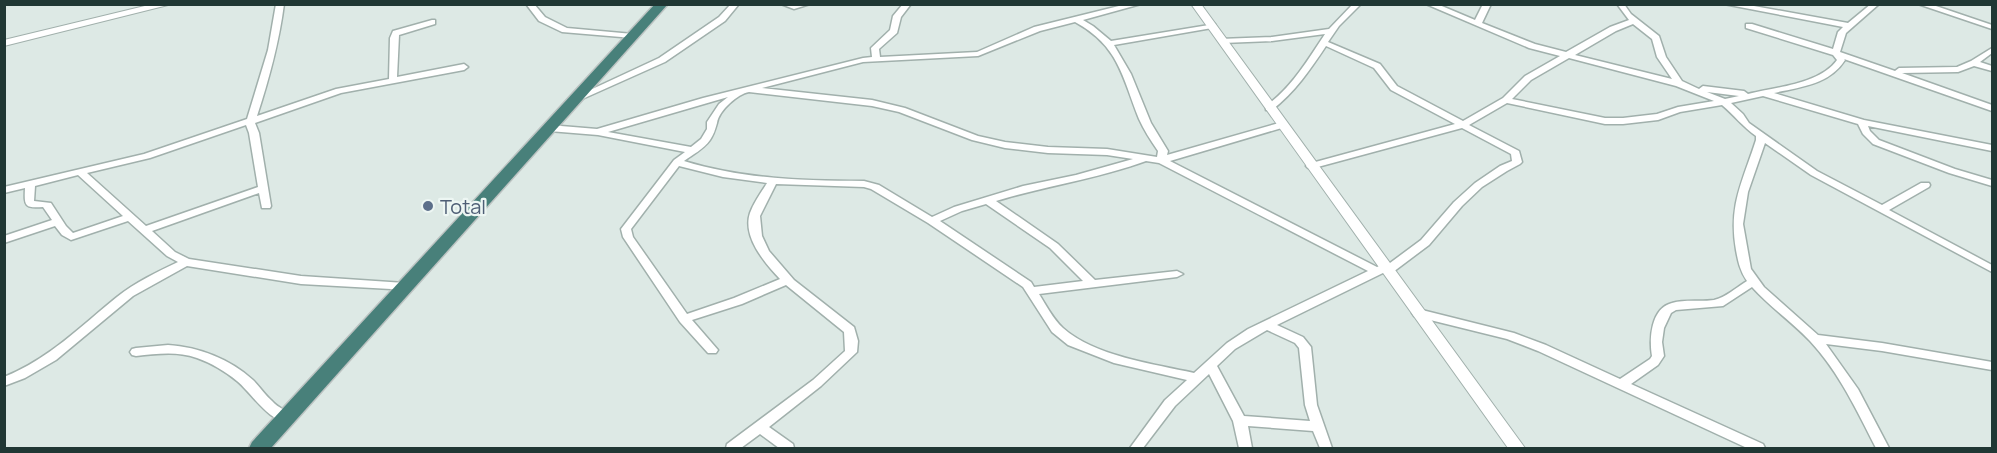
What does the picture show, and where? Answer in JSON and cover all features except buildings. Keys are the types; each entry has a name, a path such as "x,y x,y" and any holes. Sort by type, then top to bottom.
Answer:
{"highway":[{"path":"259,448 662,4"}],"street":[{"path":"4,43 166,4"},
{"path":"266,206 254,133 250,123 277,36 280,4"},
{"path":"529,4 542,19 565,30 633,36"},
{"path":"577,98 662,60 722,19 736,4"},
{"path":"784,4 794,7 807,4"},
{"path":"876,58 875,48 894,31 897,16 908,4"},
{"path":"597,132 848,62 876,58 978,54 1014,37 1075,18 1138,4"},
{"path":"1196,4 1384,269 1517,448"},
{"path":"1269,108 1290,92 1332,31 1358,4"},
{"path":"1429,4 1504,36 1566,56 1713,91 1759,93 1862,122 1992,148"},
{"path":"1478,24 1487,4"},
{"path":"1620,4 1634,21 1656,38 1658,48 1678,84 1724,102 1740,116 1746,125 1814,173 1992,269"},
{"path":"1727,4 1850,26"},
{"path":"1836,53 1842,32 1876,4"},
{"path":"1921,4 1992,27"},
{"path":"1075,18 1099,32 1112,43 1121,59 1145,122 1163,151 1161,160"},
{"path":"1311,166 1462,125 1506,100 1528,78 1612,29 1634,21"},
{"path":"393,81 396,33 432,22"},
{"path":"1112,43 1212,26"},
{"path":"1749,26 1890,71 1992,108"},
{"path":"1223,41 1272,39 1332,31"},
{"path":"1136,448 1170,403 1231,346 1267,325 1384,269 1429,238 1439,223 1485,177 1516,162 1516,153 1462,125 1430,105 1394,88 1377,66 1325,43"},
{"path":"1890,71 1958,69 1974,63 1992,50"},
{"path":"1506,100 1605,121 1658,117 1678,110 1724,102 1826,76 1841,60 1836,53"},
{"path":"1974,63 1992,69"},
{"path":"4,190 157,153 339,92 464,67"},
{"path":"749,89 872,104 902,110 975,138 1005,145 1048,150 1107,152 1161,160 1384,269"},
{"path":"712,350 684,319 628,237 626,229 677,162 705,141 712,129 712,122 722,106 739,92"},
{"path":"712,99 722,106"},
{"path":"1862,122 1866,132 1876,142 1992,183"},
{"path":"1161,160 1282,125"},
{"path":"549,128 597,132 692,150"},
{"path":"1760,135 1761,141 1746,179 1738,226 1745,268 1754,281 1815,339 1859,399 1882,448"},
{"path":"932,221 958,209 1027,188 1078,178 1144,158"},
{"path":"677,162 710,173 772,183 864,184 885,192 932,221 1032,291 1056,329 1072,342 1118,360 1196,378"},
{"path":"81,173 171,254 186,262 301,280 405,287"},
{"path":"732,448 817,383 851,352 850,330 786,280 758,239 754,228 754,218 772,183"},
{"path":"30,185 29,202 32,205 48,206 56,222 71,237 130,217"},
{"path":"1883,209 1925,185"},
{"path":"145,230 262,189"},
{"path":"988,200 1054,246 1091,283"},
{"path":"4,240 56,222"},
{"path":"4,382 21,376 59,353 124,297 186,262"},
{"path":"1032,291 1177,274"},
{"path":"684,319 738,301 786,280"},
{"path":"1620,385 1654,362 1658,356 1657,330 1668,310 1673,306 1719,303 1754,281"},
{"path":"1418,313 1510,336 1542,348 1758,448"},
{"path":"1267,325 1299,340 1305,347 1311,405 1326,448"},
{"path":"1815,339 1882,347 1992,366"},
{"path":"135,352 169,349 190,352 212,361 238,374 271,410 287,418"},
{"path":"1210,365 1240,421 1245,448"},
{"path":"1240,421 1318,426"},
{"path":"760,427 788,448"}],"place":[{"name":"Total","path":"428,206"}]}
